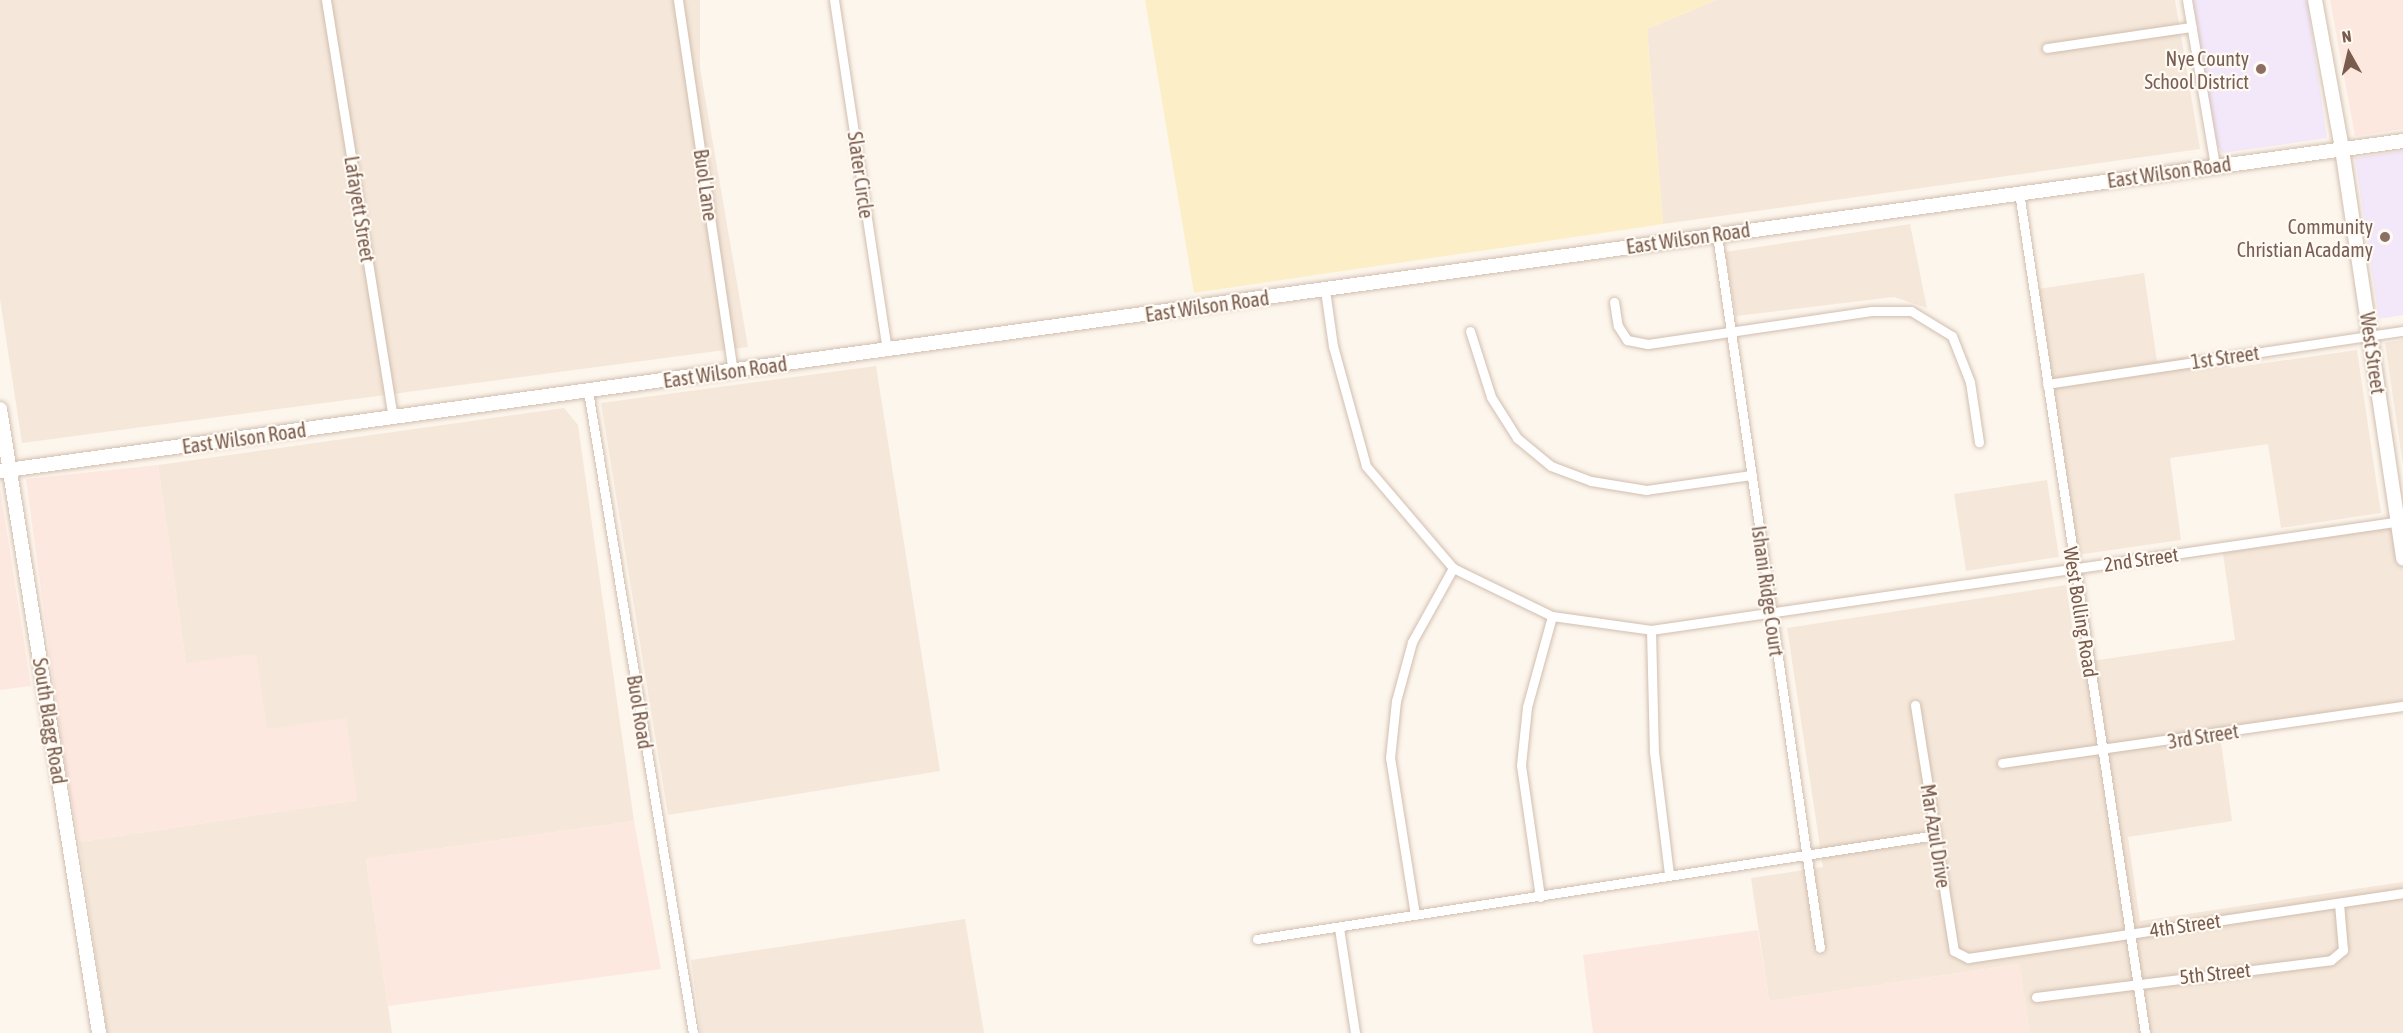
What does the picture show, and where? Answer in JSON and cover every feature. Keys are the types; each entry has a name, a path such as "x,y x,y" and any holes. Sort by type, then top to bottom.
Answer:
{"street":[{"name":"Lafayett Street","path":"326,0 393,418"},
{"name":"Buol Lane","path":"678,0 733,371"},
{"name":"Slater Circle","path":"834,0 887,351"},
{"path":"2187,0 2215,166"},
{"name":"West Street","path":"2315,0 2342,149 2400,521 2403,558"},
{"path":"2047,48 2191,27"},
{"name":"East Wilson Road","path":"5,470 887,351 2019,192 2403,141"},
{"name":"West Bolling Road","path":"2019,192 2145,1033"},
{"name":"Ishani Ridge Court","path":"1717,234 1820,948"},
{"path":"1325,290 1333,346 1366,466 1453,568 1412,642 1396,701 1390,758 1415,915"},
{"path":"1614,302 1618,326 1627,340 1648,344 1872,311 1911,311 1952,336 1970,382 1979,442"},
{"name":"1st Street","path":"2047,384 2403,331"},
{"path":"1470,332 1491,397 1517,438 1551,466 1591,481 1646,490 1752,476"},
{"name":"Buol Road","path":"588,391 693,1033"},
{"name":"South Blagg Road","path":"0,409 5,470 99,1033"},
{"name":"2nd Street","path":"1453,568 1552,616 1651,630 2400,521"},
{"path":"1540,897 1521,765 1527,707 1552,616"},
{"path":"1651,630 1653,752 1669,875"},
{"name":"Mar Azul Drive","path":"1915,705 1954,951 1968,957"},
{"name":"3rd Street","path":"2001,763 2403,706"},
{"path":"1257,939 1935,835"},
{"name":"4th Street","path":"1968,957 2403,893"},
{"name":"5th Street","path":"2036,997 2331,960 2343,950 2339,903"},
{"path":"1339,928 1355,1033"}],"shaded area":[{"path":"0,0 700,0 700,68 748,347 22,443 0,299"},
{"path":"1716,0 2175,0 2200,149 1663,224 1647,29"},
{"name":"Nye County School District","path":"2193,0 2307,0 2327,138 2223,153 2217,145"},
{"path":"2330,0 2403,0 2403,129 2355,136"},
{"name":"Community Christian Acadamy","path":"2403,151 2403,315 2379,319 2355,158"},
{"path":"1910,224 1927,308 1894,297 1736,316 1725,252"},
{"path":"2144,273 2157,361 2229,350 2231,368 2357,350 2381,513 2281,528 2268,444 2170,458 2181,540 2077,555 2038,289"},
{"path":"2403,340 2403,465 2385,343"},
{"path":"876,366 940,771 668,815 601,403"},
{"path":"564,408 578,425 634,821 366,859 392,1033 107,1033 79,842 357,800 186,664 158,465"},
{"path":"158,465 186,663 256,654 267,729 346,718 357,800 79,842 64,760 26,479"},
{"path":"2047,480 2059,557 1966,571 1954,494"},
{"path":"0,488 31,686 0,690"},
{"path":"2403,526 2403,701 2219,728 2232,821 2128,837 2140,921 2403,882 2403,1033 2030,1033 2019,964 1769,1001 1751,878 1823,867 1787,628 2066,585 2078,663 2235,640 2223,553"},
{"path":"634,821 661,969 388,1006 366,859"},
{"path":"965,919 984,1033 701,1033 691,960"},
{"path":"1758,930 1769,1001 2019,964 2030,1033 1593,1033 1583,955"}],"sand":[{"path":"1145,0 1716,0 1647,29 1663,224 1194,293"}],"place":[{"name":"Nye County School District","path":"2261,69"},
{"name":"Community Christian Acadamy","path":"2385,237"}]}
